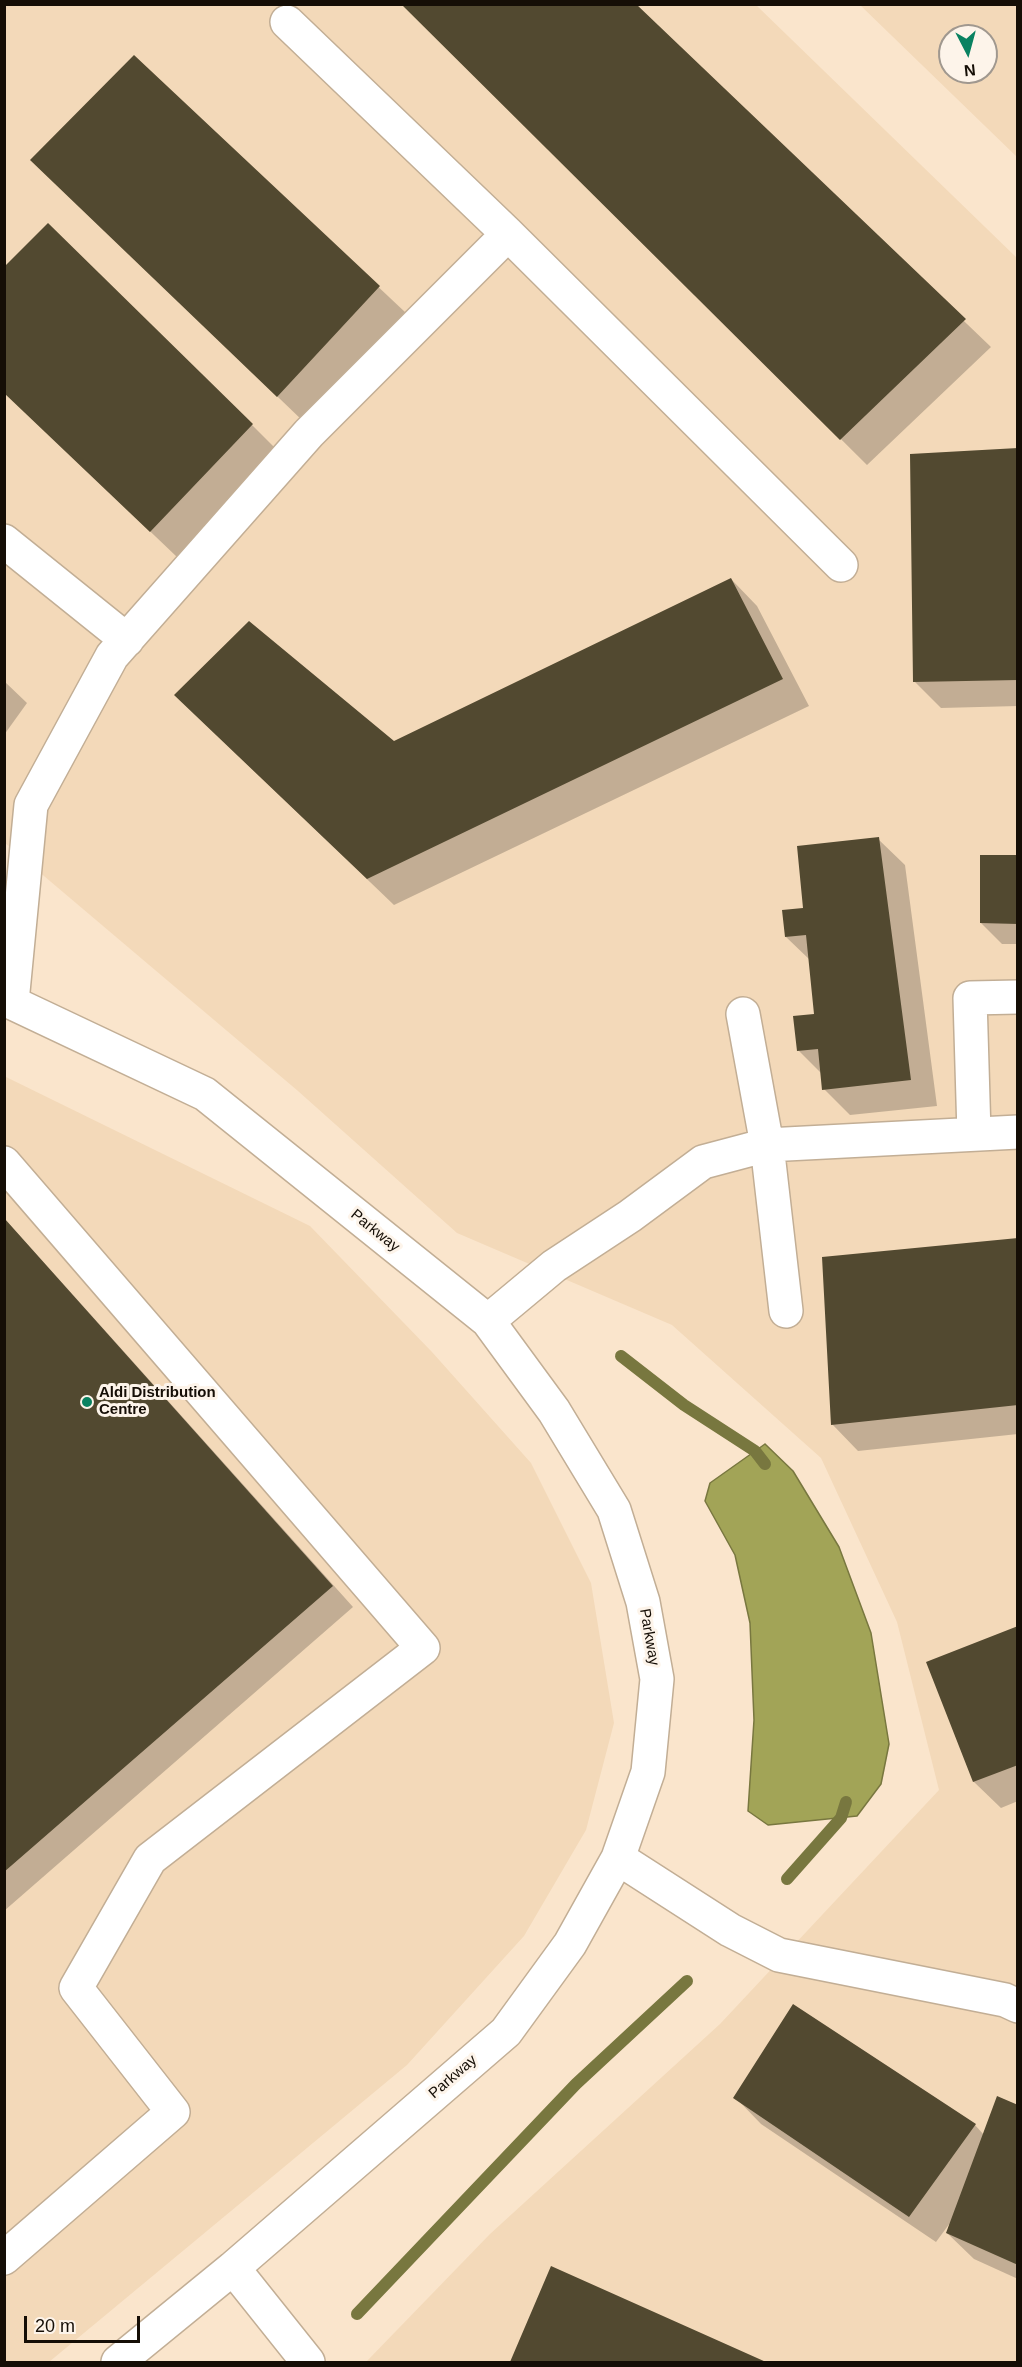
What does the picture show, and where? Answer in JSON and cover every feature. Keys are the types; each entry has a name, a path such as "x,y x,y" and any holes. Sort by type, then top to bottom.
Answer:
{"street":[{"path":"287,22 508,234 841,566"},
{"path":"8,1001 31,805 112,656 309,433 508,234"},
{"path":"4,541 127,640"},
{"path":"974,1134 970,998 1017,997"},
{"name":"Parkway","path":"8,1001 205,1094 488,1322 554,1411 614,1510 643,1602 657,1679 648,1772 618,1858 570,1944 506,2032 233,2268 118,2362"},
{"path":"743,1014 767,1145 786,1311"},
{"path":"488,1322 554,1266 630,1216 703,1162 767,1145 1017,1132"},
{"path":"4,1163 423,1648 150,1858 75,1988 173,2112 4,2258"},
{"path":"618,1858 730,1930 779,1955 1005,2000 1017,2006"},
{"path":"233,2268 308,2362"}],"shaded area":[{"path":"5,5 756,5 1017,258 1017,2362 366,2362 490,2234 720,2024 939,1790 897,1622 821,1458 672,1325 457,1233 298,1091 5,843"},
{"path":"860,5 1017,5 1017,157 942,84 998,84 998,24 938,24 938,81"},
{"name":"Aldi Distribution Centre","path":"4,1076 310,1226 432,1352 531,1463 591,1583 614,1723 586,1830 524,1936 407,2065 49,2362 4,2362"},
{"path":"765,1444 793,1471 839,1547 871,1633 889,1744 881,1784 857,1816 768,1825 748,1811 754,1720 750,1623 735,1555 705,1501 710,1483"}],"building":[{"path":"401,4 636,4 966,319 840,440"},
{"path":"134,55 380,286 277,397 30,160"},
{"path":"48,223 253,424 150,532 4,393 4,267"},
{"path":"1018,448 1018,680 913,682 910,454"},
{"path":"731,578 783,679 367,879 174,695 249,621 394,741"},
{"path":"879,837 911,1080 822,1090 818,1049 797,1051 793,1016 814,1014 806,935 785,937 782,910 803,908 797,846"},
{"path":"980,855 1018,855 1018,924 980,923"},
{"name":"Aldi Distribution Centre","path":"4,1218 333,1586 4,1872"},
{"path":"1018,1238 1018,1405 831,1425 822,1257"},
{"path":"1018,1626 1018,1765 973,1782 926,1662"},
{"path":"793,2004 976,2124 909,2217 733,2098"},
{"path":"997,2096 1018,2105 1018,2265 946,2233"},
{"path":"551,2266 766,2362 510,2362"}],"waterway":[{"path":"621,1356 684,1405 755,1451 765,1464"},
{"path":"787,1879 841,1818 846,1802"},
{"path":"357,2314 576,2084 687,1981"}],"place":[{"name":"Aldi Distribution Centre","path":"87,1402"}]}
